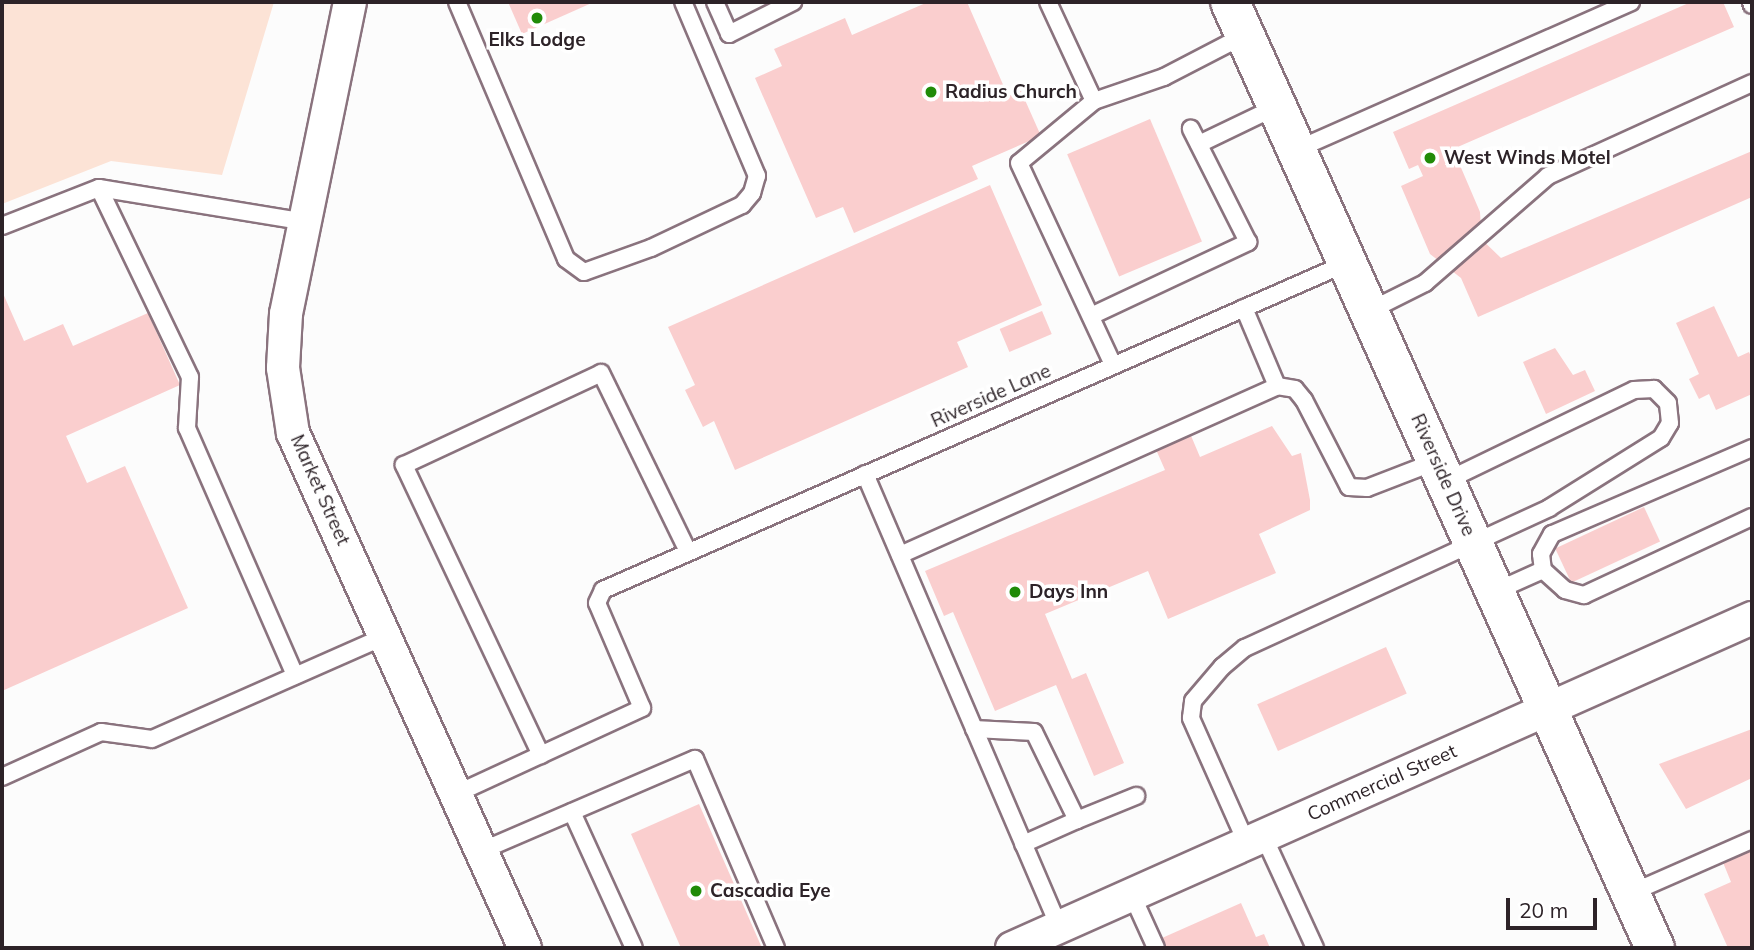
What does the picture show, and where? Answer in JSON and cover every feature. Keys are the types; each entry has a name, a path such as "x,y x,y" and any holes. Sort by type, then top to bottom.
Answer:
{"main road":[{"name":"Riverside Drive","path":"1238,18 1656,948"}],"street":[{"name":"Market Street","path":"350,2 286,314 283,368 293,433 525,948"},
{"name":"Commercial Street","path":"1012,948 1752,618"}],"lane":[{"path":"457,2 566,259 584,272 651,248 742,205 752,193 757,176 683,2"},
{"path":"715,2 729,34 793,2"},
{"path":"1048,2 1094,101"},
{"path":"1298,149 1631,2"},
{"path":"1112,366 1019,163 1094,101 1164,77 1238,18"},
{"path":"1369,311 1425,283 1548,176 1752,83"},
{"path":"1091,316 1248,242 1195,136 1278,106"},
{"path":"99,188 190,377 187,428 295,675"},
{"path":"2,226 99,188 307,222"},
{"name":"Riverside Lane","path":"541,755 642,708 596,595 652,566 1347,263"},
{"path":"1244,308 1277,386"},
{"path":"456,794 541,755 404,466 601,373 688,551"},
{"path":"900,555 1277,386 1295,389 1304,400 1349,487 1367,488 1441,471 1634,390 1654,389 1668,403 1670,423 1661,438 1549,508 1245,648 1193,701 1193,724 1314,948"},
{"path":"1752,448 1552,534 1541,554 1543,570 1564,590 1584,595 1752,517"},
{"path":"865,474 1059,927"},
{"path":"1496,591 1543,570"},
{"path":"2,777 101,732 152,739 385,636"},
{"path":"974,729 1034,732 1077,820"},
{"path":"481,851 695,759 776,948"},
{"path":"1023,844 1136,796"},
{"path":"572,812 634,948"},
{"path":"1631,893 1752,840"},
{"path":"1132,895 1156,948"}],"shaded area":[{"path":"2,2 274,2 222,175 111,161 2,204"}],"building":[{"name":"Elks Lodge","path":"508,2 594,2 522,34"},
{"path":"928,2 967,2 1008,96 1021,91 1041,136 972,166 978,179 854,233 843,207 816,218 755,78 782,66 774,49 845,18 852,35"},
{"name":"West Winds Motel","path":"1691,2 1723,2 1734,27 1453,149 1480,212 1481,228 1475,233 1501,258 1752,151 1752,197 1478,317 1461,278 1430,254 1401,186 1423,176 1418,165 1409,169 1393,132"},
{"path":"1150,119 1202,241 1119,277 1067,154"},
{"path":"990,185 1042,305 957,342 968,367 735,470 714,421 703,427 685,390 695,385 668,327"},
{"path":"2,291 24,341 63,324 73,346 148,313 180,385 66,436 87,483 125,466 188,608 2,691"},
{"path":"1714,306 1738,357 1749,352 1752,359 1752,394 1716,410 1709,394 1699,399 1689,379 1699,374 1676,323"},
{"path":"1042,311 1052,334 1009,352 1000,329"},
{"path":"1555,348 1573,375 1585,370 1595,391 1546,414 1523,362"},
{"name":"Days Inn","path":"1272,426 1292,456 1301,453 1310,500 1310,510 1259,534 1276,573 1168,619 1148,571 1045,614 1072,679 1086,673 1124,763 1094,776 1056,685 995,711 953,612 944,616 925,571 1165,470 1154,445 1189,431 1200,457"},
{"path":"1644,507 1660,541 1571,583 1555,548"},
{"path":"1386,647 1407,694 1278,751 1257,704"},
{"path":"1752,729 1752,778 1686,809 1659,764"},
{"name":"Cascadia Eye","path":"699,804 762,948 681,948 631,834"},
{"path":"1752,847 1752,948 1728,948 1704,894 1731,882 1722,860"},
{"path":"1241,903 1256,937 1264,934 1270,948 1166,948 1162,938"}],"place":[{"name":"Elks Lodge","path":"537,18"},
{"name":"Radius Church","path":"931,92"},
{"name":"West Winds Motel","path":"1430,158"},
{"name":"Days Inn","path":"1015,592"},
{"name":"Cascadia Eye","path":"696,891"}]}
